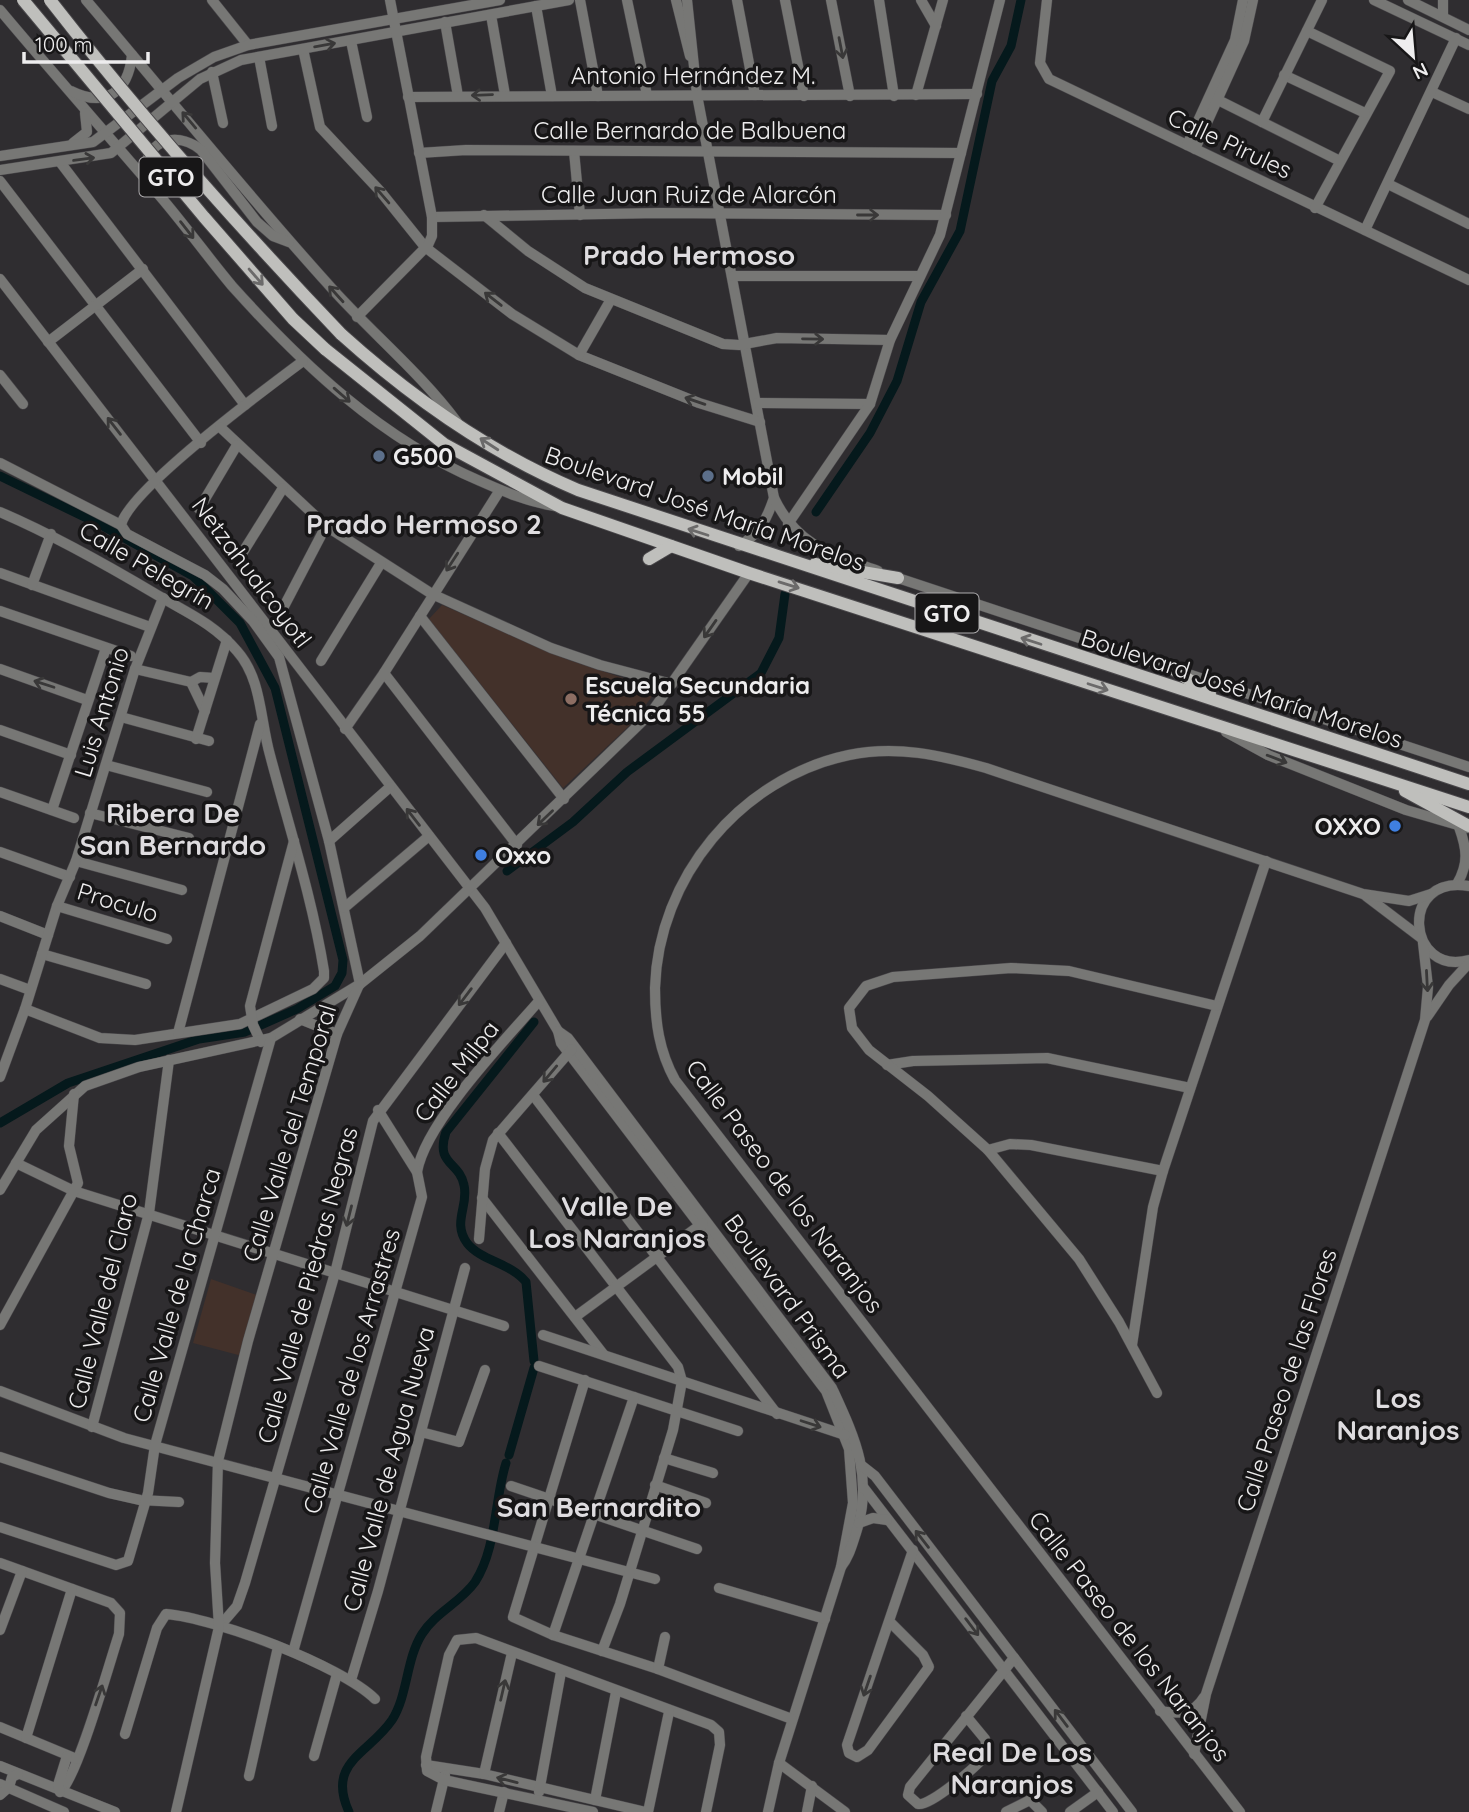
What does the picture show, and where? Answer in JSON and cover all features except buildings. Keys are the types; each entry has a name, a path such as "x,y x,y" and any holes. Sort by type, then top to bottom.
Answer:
{"main road":[{"name":"GTO","path":"23,0 293,319 325,349 444,444 562,508"},
{"name":"Boulevard José María Morelos","path":"50,0 101,66 231,219 341,334 430,408 500,452 558,482 771,556 1469,784"},
{"name":"Boulevard José María Morelos","path":"562,508 749,573 1469,807"},
{"path":"649,559 671,546"},
{"path":"771,556 898,578"},
{"path":"1170,667 1225,704"},
{"path":"1387,780 1466,827"}],"street":[{"path":"86,0 289,242 357,317 419,377 460,426"},
{"path":"212,0 248,45"},
{"path":"357,317 425,247 432,236 432,217 390,0"},
{"path":"0,156 93,142 106,135 163,89 214,57 248,45 500,0"},
{"path":"0,170 102,156 117,148 172,100 212,72 241,60 569,0"},
{"path":"580,0 598,96"},
{"path":"628,0 647,94"},
{"path":"676,0 693,63"},
{"path":"687,0 693,63"},
{"path":"737,0 755,95"},
{"path":"785,0 804,96"},
{"path":"831,0 850,96"},
{"path":"879,0 894,96"},
{"path":"921,0 936,26"},
{"path":"916,95 943,0"},
{"path":"788,524 870,404 890,340 946,215 1000,0"},
{"name":"Calle Pirules","path":"1047,0 1040,51 1044,74 1315,208 1469,279"},
{"path":"1191,147 1234,40 1243,0"},
{"path":"1191,147 1218,100 1244,41 1253,0"},
{"path":"1262,122 1322,0"},
{"path":"1374,0 1469,45"},
{"path":"1408,0 1469,30"},
{"path":"1443,0 1443,16"},
{"path":"536,6 552,96"},
{"path":"0,9 85,112 160,195 232,285 303,361 357,408 423,454 500,490 534,503 562,508"},
{"path":"491,15 505,95"},
{"path":"445,22 458,96"},
{"path":"1307,31 1390,71 1315,208"},
{"path":"1365,230 1456,38"},
{"path":"351,41 367,117"},
{"path":"303,49 320,127 380,191 425,247 512,314 579,355 662,389 760,422"},
{"path":"65,88 86,99 108,97 127,76 132,55"},
{"path":"259,57 272,126"},
{"name":"Boulevard José María Morelos","path":"693,63 774,498 788,524 806,540 825,551 898,578 1469,767"},
{"path":"212,72 223,123"},
{"path":"1284,75 1365,114"},
{"path":"1432,92 1469,109"},
{"name":"Antonio Hernández M.","path":"408,97 976,94"},
{"path":"1218,100 1340,161"},
{"path":"61,147 85,136 88,127 85,112"},
{"path":"160,195 146,168 148,155 161,143 178,139 188,141 201,150 257,222 273,236 289,242"},
{"path":"574,151 580,215"},
{"name":"Calle Bernardo de Balbuena","path":"419,153 961,153"},
{"path":"60,162 245,404"},
{"path":"0,181 201,443"},
{"path":"1388,184 1469,224"},
{"path":"484,215 548,264 610,301 723,344 777,338 890,340"},
{"name":"Calle Juan Ruiz de Alarcón","path":"432,217 946,215"},
{"path":"48,342 143,269"},
{"path":"733,276 920,276"},
{"name":"Netzahualcoyotl","path":"0,279 4,293 48,342 156,479 390,788 471,890"},
{"path":"579,355 610,301"},
{"path":"121,525 132,506 156,479 245,404 303,361"},
{"path":"0,376 23,404"},
{"path":"757,403 870,404"},
{"path":"220,427 326,526 432,594 551,648 600,665 672,684"},
{"path":"199,509 237,445"},
{"path":"0,463 121,525 127,534 205,575 223,589 272,645 286,678 329,841 360,984 266,1040 110,1075 74,1094 36,1130 0,1190"},
{"path":"238,560 283,488"},
{"path":"345,729 384,673 500,490"},
{"path":"739,545 756,535 766,521 774,498"},
{"name":"Calle Pelegrín","path":"0,512 89,553 163,598 198,615 227,640 253,676 261,720 312,904 324,978 313,989 251,1020"},
{"path":"280,614 326,526"},
{"path":"32,585 51,534"},
{"path":"321,661 381,563"},
{"path":"0,573 150,627"},
{"name":"Calle Valle del Temporal","path":"176,1812 219,1627 215,1563 218,1461 337,1034 360,984 471,890 626,740 672,684 749,573"},
{"name":"Luis Antonio","path":"0,1077 5,1051 25,1009 57,906 76,861 135,669 163,598"},
{"path":"0,611 131,656"},
{"path":"420,616 564,799"},
{"path":"196,739 227,640"},
{"path":"52,810 106,648"},
{"path":"0,669 87,700"},
{"path":"135,669 191,682 200,677 214,678"},
{"path":"384,673 517,845"},
{"path":"191,682 205,711"},
{"path":"121,717 209,741"},
{"path":"178,1033 261,720"},
{"path":"1217,726 1268,755 1466,827 1469,855 1466,869 1457,884 1469,886"},
{"path":"0,730 71,755"},
{"name":"Calle Paseo de los Naranjos","path":"1240,1812 675,1080 659,1040 655,1012 661,940 671,905 685,876 707,844 755,798 784,780 847,755 887,750 941,756 1363,894 1409,901 1457,884"},
{"path":"106,765 207,792"},
{"path":"329,841 390,788"},
{"path":"0,792 74,818"},
{"path":"90,813 189,838"},
{"path":"344,908 429,836"},
{"path":"266,1040 251,1020 253,989 295,840"},
{"path":"0,852 70,877"},
{"path":"76,861 182,890"},
{"path":"1132,1345 1153,1207 1266,861"},
{"name":"Boulevard Prisma","path":"471,890 558,1031 561,1043 571,1050 832,1388 862,1466"},
{"name":"Calle Paseo de los Naranjos","path":"1363,894 1445,960 1469,962"},
{"name":"Calle Paseo de las Flores","path":"1194,1754 1206,1694 1425,1020 1428,987 1421,909 1432,894"},
{"name":"Proculo","path":"57,906 167,939"},
{"path":"0,916 48,935"},
{"name":"Calle Valle de Piedras Negras","path":"219,1627 241,1598 277,1479 379,1110 506,943"},
{"path":"42,954 146,984"},
{"name":"Calle Paseo de las Flores","path":"1425,1020 1469,962"},
{"path":"1157,1393 1097,1284 988,1150 928,1096 869,1050 852,1028 849,1008 866,986 893,977 1041,968 1069,971 1217,1006"},
{"path":"0,979 30,989"},
{"name":"Calle Milpa","path":"417,1172 419,1157 436,1128 539,1001"},
{"path":"25,1009 109,1040 178,1033 251,1020"},
{"path":"300,1019 337,1034"},
{"name":"Calle Valle de la Charca","path":"0,1527 82,1556 116,1565 125,1564 132,1550 146,1499 156,1445 216,1234 266,1040"},
{"path":"479,1239 487,1156 498,1133 571,1050"},
{"path":"887,1065 937,1060 1046,1058 1190,1088"},
{"name":"Calle Valle del Claro","path":"92,1427 149,1213 169,1060"},
{"path":"0,1325 74,1191 77,1178 69,1134 74,1094"},
{"path":"533,1095 777,1414"},
{"name":"Calle Valle de los Arrastres","path":"293,1652 422,1198 417,1172 379,1110"},
{"path":"498,1133 678,1367 682,1381 677,1412 664,1458 628,1570 620,1604 602,1651"},
{"path":"988,1150 1010,1144 1031,1145 1163,1171"},
{"path":"16,1163 74,1191 504,1326"},
{"path":"482,1198 605,1356"},
{"path":"575,1317 703,1223"},
{"name":"Boulevard Prisma","path":"703,1223 826,1391 845,1435 851,1462 875,1476 1132,1812"},
{"name":"Calle Valle de Agua Nueva","path":"351,1680 466,1268"},
{"path":"543,1335 845,1435"},
{"path":"538,1366 738,1431"},
{"path":"421,1432 459,1443 485,1370"},
{"path":"585,1380 513,1617 553,1635 658,1669 792,1719"},
{"path":"0,1391 92,1427 277,1479 655,1578"},
{"path":"553,1635 634,1397"},
{"path":"0,1457 71,1483 146,1499 179,1502"},
{"path":"664,1458 713,1473"},
{"path":"768,1812 792,1719 841,1567 853,1503 851,1462"},
{"path":"841,1567 847,1559 859,1523 865,1489 862,1466"},
{"path":"853,1479 865,1489 913,1550 1113,1812"},
{"path":"655,1485 706,1503"},
{"path":"511,1486 697,1549"},
{"path":"859,1523 873,1518 887,1520"},
{"path":"889,1621 923,1655 929,1667 868,1750 857,1756 849,1753 847,1745 913,1550"},
{"path":"0,1563 116,1606 121,1623 72,1757 68,1785 60,1792"},
{"path":"0,1630 22,1571"},
{"path":"719,1588 825,1619"},
{"path":"26,1738 72,1589"},
{"path":"125,1734 160,1620 166,1614 219,1627 293,1652 351,1680 375,1699"},
{"path":"658,1669 665,1636"},
{"path":"427,1768 449,1655 457,1640 476,1637 561,1672 711,1725 719,1732 720,1745 706,1812"},
{"path":"249,1776 278,1647"},
{"path":"484,1774 512,1653"},
{"path":"965,1716 985,1739 988,1752 974,1767 928,1803 918,1804 908,1795 911,1787 965,1716 1014,1658"},
{"path":"538,1800 561,1672"},
{"path":"314,1756 337,1674"},
{"path":"595,1800 616,1692"},
{"path":"1160,1711 1185,1713 1198,1706 1206,1694"},
{"path":"427,1768 484,1774 647,1812 669,1712"},
{"path":"0,1727 72,1757"},
{"path":"779,1763 845,1812"},
{"path":"0,1766 115,1812"},
{"path":"427,1768 444,1780 538,1800 557,1808 593,1812"},
{"path":"436,1812 447,1768"},
{"path":"0,1795 4,1785 18,1774"},
{"path":"4,1785 59,1810"},
{"path":"807,1812 813,1786"},
{"path":"499,1812 503,1792"},
{"path":"1070,1812 1098,1792"},
{"path":"1006,1812 1030,1800 1042,1812"}],"shaded area":[{"name":"Escuela Secundaria Técnica 55","path":"442,605 566,659 650,687 654,694 631,724 563,788 429,619"},
{"path":"211,1279 257,1295 242,1356 193,1343"}],"waterway":[{"path":"816,512 870,433 897,381 921,302 960,231 992,81 1011,46 1021,0"},
{"path":"0,476 103,526 193,576 240,623 275,688 343,960 342,973 335,986 297,1009 245,1032 199,1039 68,1083 0,1123"},
{"path":"507,871 573,822 627,772 761,673 779,638 785,594"},
{"path":"534,1022 446,1132 443,1151 458,1171 464,1185 461,1228 467,1243 480,1254 512,1270 526,1282 534,1361"},
{"path":"509,1455 534,1368"},
{"path":"349,1812 343,1795 346,1770 392,1720 422,1634 434,1620 463,1596 482,1569 491,1539 506,1463"}],"place":[{"name":"G500","path":"379,456"},
{"name":"Mobil","path":"708,476"},
{"name":"Escuela Secundaria Técnica 55","path":"571,699"},
{"name":"OXXO","path":"1395,826"},
{"name":"Oxxo","path":"481,855"}],"district":[{"name":"Prado Hermoso","path":"689,254"},
{"name":"Prado Hermoso 2","path":"424,523"},
{"name":"Ribera De San Bernardo","path":"173,828"},
{"name":"Valle De Los Naranjos","path":"617,1221"},
{"name":"Los Naranjos","path":"1398,1413"},
{"name":"San Bernardito","path":"599,1506"},
{"name":"Real De Los Naranjos","path":"1012,1767"}]}
